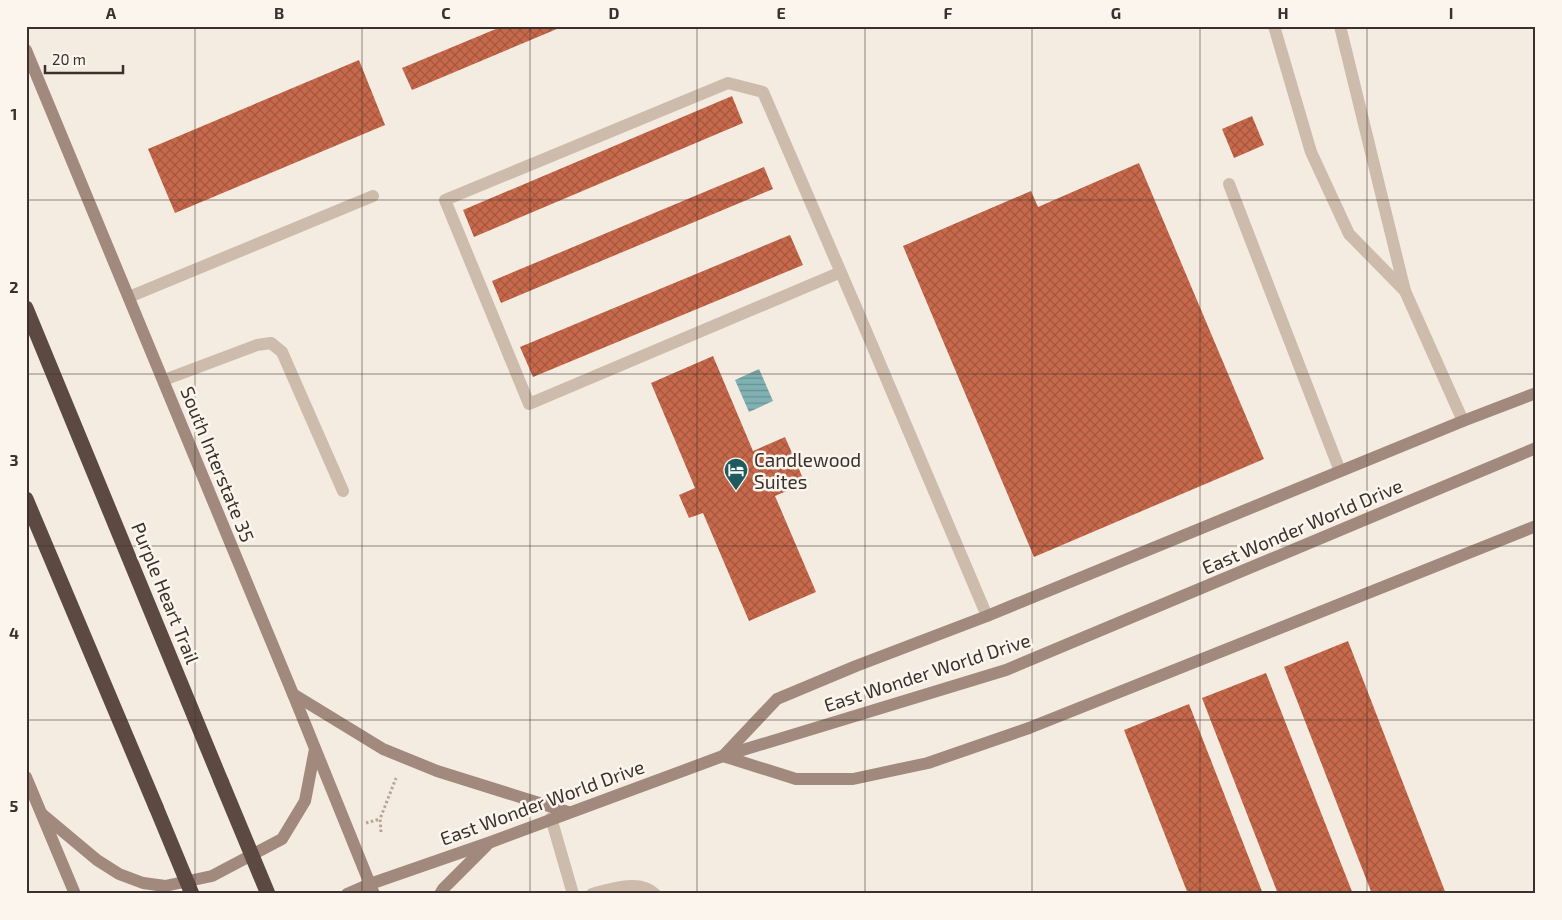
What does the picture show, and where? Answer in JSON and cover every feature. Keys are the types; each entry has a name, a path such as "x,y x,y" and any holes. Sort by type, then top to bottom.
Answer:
{"highway":[{"name":"Purple Heart Trail","path":"26,308 268,894"},
{"path":"26,499 192,894"}],"main road":[{"name":"South Interstate 35","path":"26,50 164,380 372,889"},
{"path":"1536,393 1463,421 987,616 856,666 777,699 723,756 796,779 853,779 928,763 1029,728 1536,526"},
{"name":"East Wonder World Drive","path":"347,894 372,889 551,818 723,756 1006,670 1536,448"},
{"path":"293,694 382,749 437,771 568,812"},
{"path":"42,814 97,860 118,874 143,883 165,886 212,876 282,839 305,801 315,749"},
{"path":"26,777 71,891"},
{"path":"440,894 491,842"}],"lane":[{"path":"1274,26 1311,152 1349,234 1405,291"},
{"path":"1340,26 1405,291 1463,421"},
{"path":"841,272 529,404 445,200 728,84 763,92 841,272 987,616"},
{"path":"1229,184 1340,471"},
{"path":"129,297 373,196"},
{"path":"164,380 257,344 271,343 282,352 343,491"},
{"path":"551,818 573,894"},
{"path":"592,894 625,887 641,886 656,894"}],"path":[{"path":"381,832 380,819 396,778"},
{"path":"365,823 380,819"}],"water":[{"path":"759,369 773,401 749,412 735,380"}],"building":[{"path":"503,26 564,26 412,90 402,68"},
{"path":"359,60 385,125 175,213 148,149"},
{"path":"732,96 743,123 474,237 463,210"},
{"path":"1252,116 1264,145 1234,158 1222,129"},
{"path":"1139,163 1264,459 1034,557 903,246 1031,191 1038,207"},
{"path":"764,167 773,189 501,303 492,281"},
{"path":"790,235 803,265 533,377 520,347"},
{"name":"Candlewood Suites","path":"713,356 753,451 785,437 805,483 775,496 816,592 749,621 703,513 689,518 679,495 695,488 651,383"},
{"path":"1348,641 1446,894 1372,894 1284,667"},
{"path":"1266,673 1353,894 1278,894 1202,698"},
{"path":"1189,704 1263,894 1188,894 1124,730"}],"place":[{"name":"Candlewood Suites","path":"736,491"}]}
